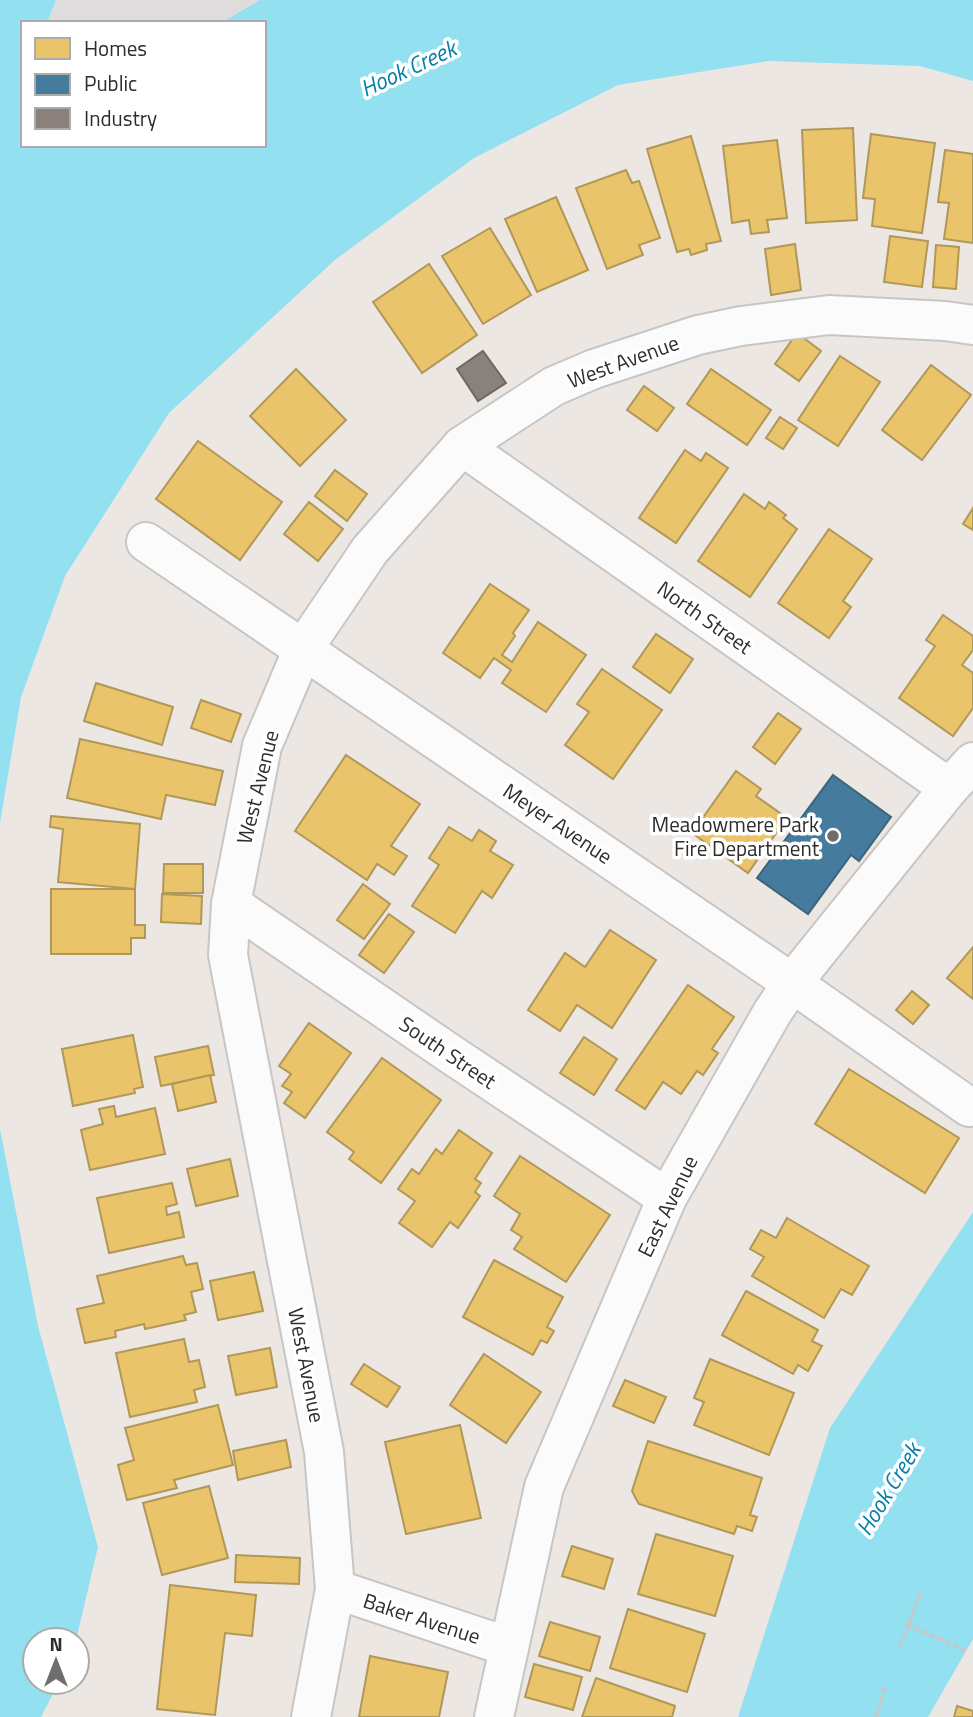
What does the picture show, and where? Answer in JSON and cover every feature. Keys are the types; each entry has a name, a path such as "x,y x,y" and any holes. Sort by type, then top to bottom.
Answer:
{"street":[{"name":"West Avenue","path":"311,1717 335,1589 324,1452 228,955 231,904 262,746 303,649 370,550 462,446 554,386 594,369 698,335 741,326 829,315 945,321 973,326"},
{"name":"North Street","path":"462,446 961,775"},
{"name":"Meyer Avenue","path":"146,542 969,1107"},
{"name":"East Avenue","path":"494,1717 544,1487 667,1198 772,1013 792,983 961,775"},
{"name":"South Street","path":"231,904 667,1198"},
{"name":"Baker Avenue","path":"335,1589 509,1647"}],"path":[{"path":"900,1646 921,1592"},
{"path":"907,1624 966,1651"},
{"path":"876,1717 885,1686"}],"shaded area":[{"path":"56,0 260,0 224,21 48,21"}],"water":[{"name":"Hook Creek","path":"0,0 56,0 48,21 21,21 21,147 266,147 266,21 224,21 260,0 973,0 973,81 920,66 768,61 618,85 474,158 336,259 169,413 65,576 21,697 0,823"},
{"path":"0,1129 38,1326 98,1547 79,1626 21,1626 21,1696 52,1696 41,1717 0,1717"},
{"name":"Hook Creek","path":"973,1212 973,1639 928,1717 738,1717 830,1428"}],"building: Homes":[{"path":"853,128 857,220 806,223 802,130"},
{"path":"871,134 935,143 922,233 872,226 875,199 863,198"},
{"path":"691,136 721,241 706,244 707,250 691,255 689,249 677,252 647,149"},
{"path":"777,140 787,218 767,220 769,232 751,234 749,220 732,223 723,146"},
{"path":"945,150 973,154 973,243 944,239 949,203 938,202"},
{"path":"626,170 632,183 639,181 660,238 639,245 643,255 607,269 576,188"},
{"path":"556,197 588,270 537,292 505,219"},
{"path":"490,228 531,295 483,324 442,256"},
{"path":"890,236 928,241 922,287 884,282"},
{"path":"795,244 801,290 771,295 765,249"},
{"path":"936,245 959,247 956,289 933,287"},
{"path":"429,264 477,335 422,373 373,302"},
{"path":"797,333 821,351 799,381 775,364"},
{"path":"840,356 880,382 838,446 798,420"},
{"path":"931,365 971,395 922,460 882,430"},
{"path":"296,369 346,420 300,466 250,416"},
{"path":"711,369 771,410 747,445 687,404"},
{"path":"644,386 674,408 657,431 627,410"},
{"path":"780,417 797,428 783,449 766,438"},
{"path":"198,441 282,502 240,560 156,499"},
{"path":"685,450 701,461 706,453 728,468 676,543 639,518"},
{"path":"335,470 367,494 347,521 315,496"},
{"path":"744,494 765,509 769,502 786,515 783,518 797,529 750,597 698,561"},
{"path":"309,502 343,529 318,561 284,534"},
{"path":"973,508 973,530 963,524"},
{"path":"829,529 872,559 843,601 851,607 829,638 778,603"},
{"path":"490,584 529,610 502,655 512,662 538,622 586,655 546,712 502,683 511,670 494,658 480,678 443,653"},
{"path":"943,615 973,636 973,650 962,665 973,673 973,708 953,736 899,698 935,646 926,640"},
{"path":"656,634 693,659 670,693 633,667"},
{"path":"602,669 662,710 613,779 565,745 589,712 577,704"},
{"path":"96,683 173,707 162,745 84,721"},
{"path":"201,700 241,714 231,742 191,728"},
{"path":"778,713 801,729 775,764 753,747"},
{"path":"80,739 223,771 215,805 166,795 161,819 67,798"},
{"path":"346,755 420,804 391,846 407,856 394,875 377,864 367,880 295,831"},
{"path":"736,771 761,789 756,796 787,818 748,873 692,833"},
{"path":"51,816 140,824 135,889 58,882 63,829 50,827"},
{"path":"449,827 472,841 479,830 496,841 490,851 513,865 492,898 482,891 455,933 412,906 439,865 429,858"},
{"path":"164,864 203,864 203,893 163,893"},
{"path":"363,884 390,904 364,939 337,920"},
{"path":"51,889 135,889 135,925 145,925 145,938 131,938 131,954 51,954"},
{"path":"162,894 202,896 201,924 161,922"},
{"path":"389,914 414,932 384,973 359,955"},
{"path":"610,930 656,960 612,1028 577,1005 560,1031 528,1010 565,953 585,967"},
{"path":"973,947 973,999 947,978"},
{"path":"688,985 734,1017 712,1049 718,1053 703,1075 697,1071 681,1094 663,1082 645,1109 616,1090"},
{"path":"912,991 929,1005 913,1024 896,1010"},
{"path":"309,1023 351,1053 305,1118 284,1103 292,1092 282,1086 291,1074 279,1066"},
{"path":"133,1035 143,1087 134,1089 135,1093 73,1106 62,1049"},
{"path":"584,1037 617,1059 594,1095 560,1073"},
{"path":"208,1046 214,1075 161,1086 155,1057"},
{"path":"382,1058 441,1100 381,1183 349,1159 354,1152 327,1132"},
{"path":"849,1069 959,1138 925,1193 815,1124"},
{"path":"210,1075 216,1102 178,1111 172,1084"},
{"path":"114,1106 116,1117 155,1108 165,1154 90,1170 81,1130 103,1124 99,1109"},
{"path":"459,1130 492,1153 475,1179 481,1183 475,1192 480,1196 458,1228 450,1222 432,1247 399,1223 415,1201 398,1189 412,1169 419,1174 436,1149 442,1154"},
{"path":"520,1156 610,1215 566,1282 514,1249 522,1237 511,1230 520,1214 494,1196"},
{"path":"230,1159 238,1196 196,1206 187,1169"},
{"path":"172,1183 177,1204 166,1207 167,1215 179,1212 184,1237 109,1253 97,1198"},
{"path":"787,1218 869,1266 852,1295 841,1289 824,1318 752,1276 764,1257 750,1249 761,1230 776,1238"},
{"path":"183,1256 186,1265 197,1263 203,1289 191,1292 196,1312 184,1315 186,1320 145,1329 144,1324 115,1331 116,1337 85,1343 77,1309 104,1303 97,1276"},
{"path":"494,1260 563,1297 547,1327 554,1331 547,1343 541,1340 533,1355 463,1317"},
{"path":"254,1272 263,1311 218,1320 210,1281"},
{"path":"746,1291 818,1330 812,1341 822,1346 808,1371 798,1365 793,1374 722,1335"},
{"path":"184,1339 189,1362 199,1360 205,1387 194,1390 197,1402 130,1417 116,1353"},
{"path":"270,1348 277,1387 236,1395 228,1356"},
{"path":"484,1354 541,1392 506,1443 450,1405"},
{"path":"710,1359 794,1393 769,1455 694,1425 704,1402 694,1398"},
{"path":"364,1364 400,1387 387,1407 351,1384"},
{"path":"625,1380 666,1397 654,1423 613,1406"},
{"path":"218,1405 233,1465 174,1480 177,1488 127,1500 118,1465 134,1460 125,1428"},
{"path":"460,1425 481,1518 406,1534 385,1442"},
{"path":"286,1440 291,1467 238,1480 233,1451"},
{"path":"648,1441 762,1478 750,1515 757,1517 752,1531 737,1526 734,1534 639,1504 632,1491"},
{"path":"209,1486 228,1558 162,1575 143,1503"},
{"path":"656,1534 733,1556 715,1616 638,1594"},
{"path":"572,1546 613,1559 604,1589 562,1576"},
{"path":"236,1555 300,1558 299,1584 235,1582"},
{"path":"170,1585 256,1595 252,1636 225,1633 215,1715 157,1709"},
{"path":"628,1609 705,1634 687,1692 610,1668"},
{"path":"550,1622 600,1637 590,1671 539,1656"},
{"path":"370,1656 448,1672 439,1717 359,1717"},
{"path":"534,1664 582,1677 573,1710 525,1697"},
{"path":"596,1678 675,1706 672,1717 582,1717"},
{"path":"957,1706 973,1711 973,1717 954,1717"}],"building: Public":[{"name":"Meadowmere Park Fire Department","path":"833,775 891,817 859,861 851,855 808,914 757,878"}],"building: Industry":[{"path":"483,351 506,383 478,401 457,369"}],"place":[{"name":"Meadowmere Park Fire Department","path":"833,836"}]}
